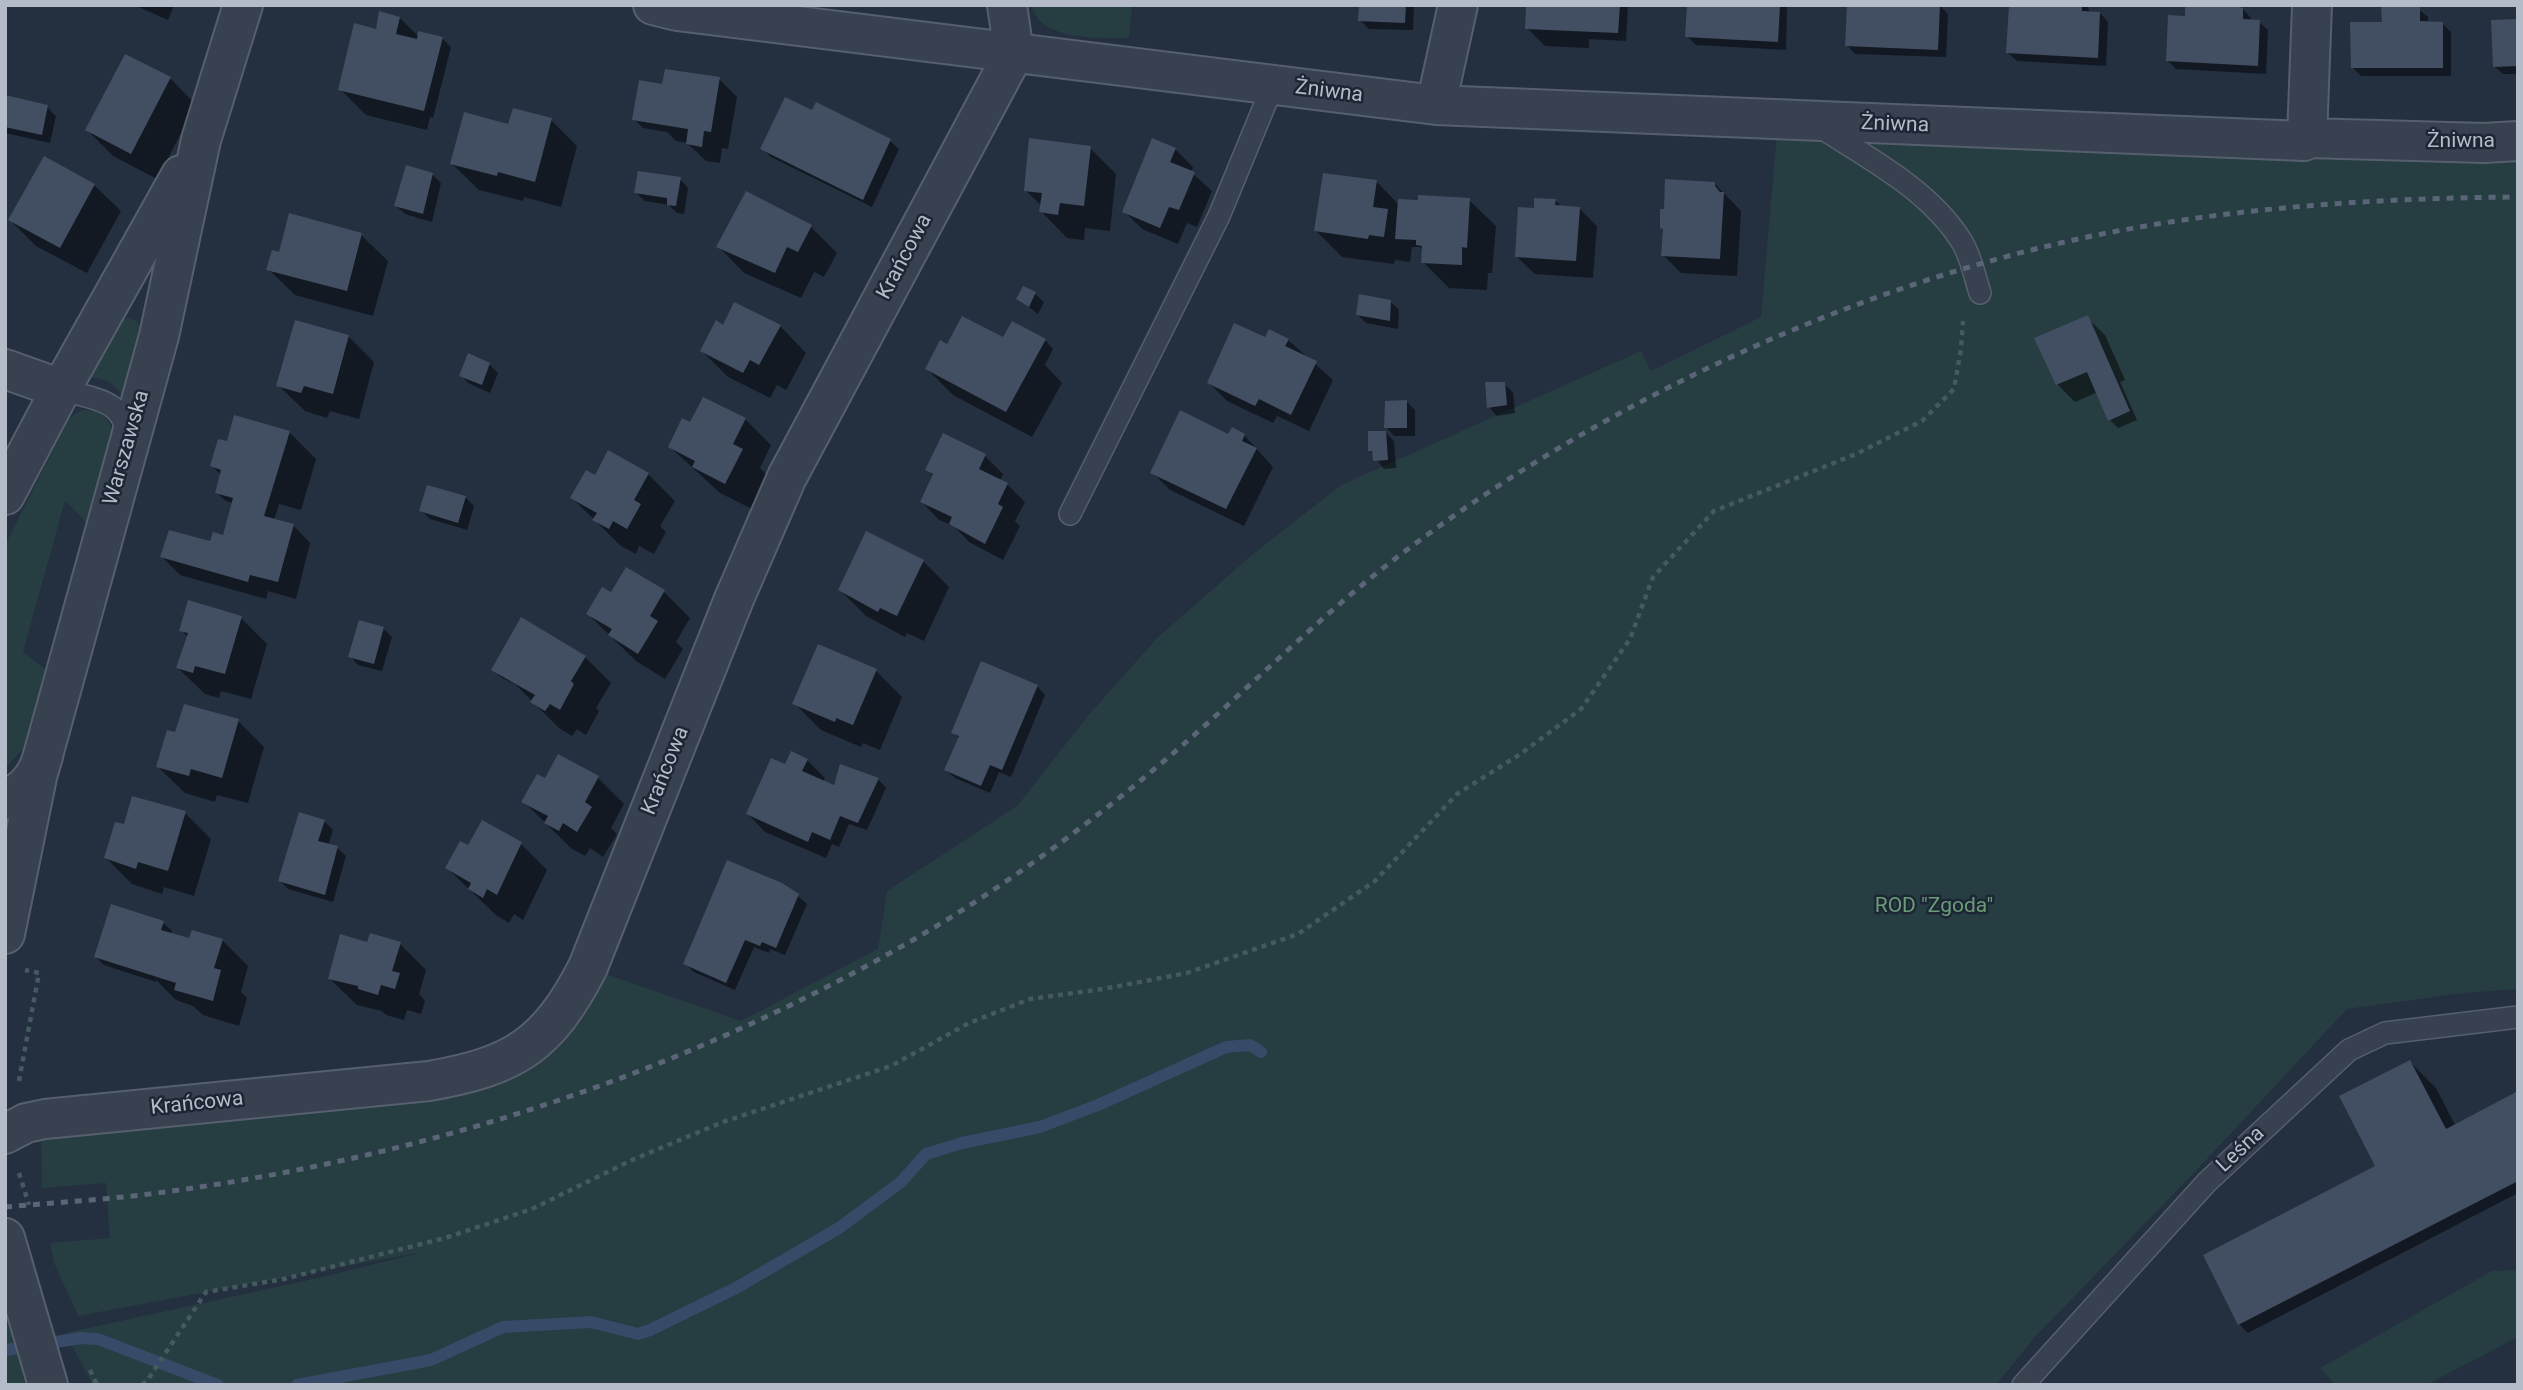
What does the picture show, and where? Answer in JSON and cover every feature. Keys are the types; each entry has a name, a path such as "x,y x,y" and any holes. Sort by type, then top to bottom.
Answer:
{"street":[{"name":"Warszawska","path":"5,934 16,871 44,753 159,336 201,140 243,5"},
{"name":"Żniwna","path":"653,5 677,11 1436,105 2304,141 2307,138 2484,144 2518,141"},
{"path":"1007,5 1014,53"},
{"path":"1436,105 1458,5"},
{"path":"2307,138 2312,5"},
{"name":"Krańcowa","path":"14,1129 44,1119 429,1081 456,1076 507,1060 530,1045 554,1022 589,967 734,599 787,477 1014,53"},
{"name":"Warszawska","path":"5,495 61,389 201,140"},
{"path":"5,369 61,389"},
{"name":"Warszawska","path":"5,800 17,795 29,783 39,769 44,753"},
{"path":"5,1238 43,1364"}],"lane":[{"name":"Żniwna","path":"1070,514 1219,216 1273,85"},
{"path":"1812,122 1896,176 1938,209 1964,244 1980,293"},
{"path":"61,389 82,397 103,400 120,413 127,426 128,444"},
{"name":"Leśna","path":"2023,1385 2207,1182 2349,1050 2385,1033 2518,1017"}],"path":[{"path":"142,1385 206,1292 284,1279 445,1238 532,1209 632,1160 723,1122 891,1066 969,1023 1030,999 1187,973 1298,934 1375,881 1457,794 1519,755 1581,709 1630,639 1653,577 1714,510 1856,454 1922,421 1954,389 1961,349 1964,299 1980,293"},
{"path":"30,1209 16,1163 14,1129 39,973"},
{"path":"86,1363 97,1385"}],"green space":[{"path":"1031,5 1132,5 1129,38 1088,37 1058,32 1037,17"},
{"name":"ROD \"Zgoda\"","path":"1780,98 2298,122 2518,121 2518,989 2464,993 2347,1009 2193,1174 2034,1338 1996,1385 93,1385 65,1333 327,1276 422,1252 78,1316 54,1263 50,1243 110,1238 106,1183 42,1188 41,1139 433,1094 539,1059 582,1020 606,974 741,1021 878,949 887,891 1017,806 1087,717 1156,639 1252,555 1341,485 1641,351 1651,371 1761,317"},
{"path":"127,318 137,321 141,327 124,398 110,383 91,378 116,325"},
{"path":"82,410 89,410 104,417 111,426 114,438 90,526 65,501 23,652 51,673 27,745 5,768 5,545 69,418"},
{"path":"2518,1270 2518,1337 2426,1385 2335,1385 2320,1368 2492,1271"},
{"path":"5,1312 27,1385 5,1385"}],"building":[{"path":"1359,5 1406,5 1405,23 1358,21"},
{"path":"1526,5 1620,5 1618,33 1525,29"},
{"path":"1687,5 1780,5 1778,42 1685,37"},
{"path":"1847,5 1940,5 1938,50 1845,46"},
{"path":"2009,5 2082,5 2082,11 2100,12 2098,58 2006,53"},
{"path":"2185,5 2230,5 2243,8 2243,19 2260,20 2258,66 2166,61 2168,15 2185,16"},
{"path":"2381,5 2420,7 2420,21 2443,22 2443,68 2351,68 2350,22 2382,22"},
{"path":"379,11 400,17 396,34 417,39 418,31 443,37 424,111 338,90 354,23 376,29"},
{"path":"2518,19 2518,66 2493,67 2491,20"},
{"path":"125,54 171,77 131,154 85,130"},
{"path":"665,69 720,77 711,132 704,131 702,147 686,144 688,129 632,120 639,80 662,84"},
{"path":"5,95 48,105 42,135 5,127"},
{"path":"785,97 812,110 816,102 891,139 863,200 760,149"},
{"path":"513,108 552,118 535,182 498,172 497,176 450,164 464,112 508,124"},
{"path":"1029,138 1091,146 1084,206 1060,203 1058,215 1039,212 1042,193 1024,191"},
{"path":"1152,138 1176,148 1170,162 1195,172 1179,210 1169,207 1160,228 1122,212"},
{"path":"44,156 95,184 60,248 8,220"},
{"path":"406,165 433,173 423,214 394,206"},
{"path":"638,171 681,177 676,206 667,205 667,198 634,193"},
{"path":"1323,173 1377,180 1373,207 1388,209 1384,237 1369,235 1368,239 1314,231"},
{"path":"1665,179 1715,182 1720,192 1724,192 1720,259 1661,256 1663,229 1660,228 1660,209 1664,209"},
{"path":"746,191 812,225 798,252 787,247 775,273 716,247"},
{"path":"1418,195 1470,198 1467,248 1462,247 1462,265 1421,263 1422,246 1416,245 1416,240 1395,239 1398,199 1418,200"},
{"path":"1534,198 1556,199 1555,205 1580,207 1576,261 1515,257 1518,207 1534,208"},
{"path":"289,213 362,233 347,291 266,270 272,250 279,252"},
{"path":"1023,286 1036,292 1029,307 1016,299"},
{"path":"1359,294 1391,300 1390,321 1356,315"},
{"path":"734,302 781,325 759,365 750,360 743,373 700,351 716,320 723,325"},
{"path":"2088,315 2130,411 2108,421 2087,372 2056,385 2034,338"},
{"path":"962,316 1003,337 1012,321 1046,339 1006,412 925,369 940,340 947,344"},
{"path":"295,320 349,335 333,394 304,386 301,393 276,386"},
{"path":"1234,323 1265,337 1269,329 1289,339 1285,346 1317,361 1291,415 1259,399 1255,406 1207,383"},
{"path":"468,353 490,363 482,385 459,376"},
{"path":"1485,382 1505,382 1507,405 1487,408"},
{"path":"703,397 746,418 733,444 743,449 725,484 692,467 695,461 668,447 682,418 690,422"},
{"path":"1407,400 1407,428 1384,428 1385,401"},
{"path":"1180,410 1228,434 1232,427 1245,434 1242,441 1257,448 1226,509 1150,473"},
{"path":"234,415 290,431 264,516 294,524 278,582 250,575 248,582 160,557 169,530 210,541 213,532 223,535 233,498 215,493 221,470 210,466 218,439 227,441"},
{"path":"1368,431 1386,431 1388,460 1373,461 1372,451 1368,451"},
{"path":"943,433 986,454 979,469 1008,483 998,504 1003,507 985,544 949,524 952,517 920,502 933,474 925,470"},
{"path":"608,450 649,473 634,500 641,504 627,529 613,521 609,529 592,520 597,513 570,498 586,470 595,475"},
{"path":"427,485 466,496 458,523 419,511"},
{"path":"866,531 924,560 897,616 880,608 878,612 838,590"},
{"path":"626,567 665,590 650,616 658,621 638,654 608,635 612,629 586,614 602,587 611,592"},
{"path":"188,600 242,616 225,674 195,666 193,673 176,668 188,633 179,631"},
{"path":"521,617 586,656 571,681 574,684 560,710 550,704 545,711 530,702 535,695 491,670"},
{"path":"359,620 384,627 374,664 348,657"},
{"path":"818,644 877,669 853,725 836,718 835,722 792,704"},
{"path":"981,661 1038,685 1002,770 990,765 981,786 944,770 959,736 951,733"},
{"path":"184,704 239,719 222,778 191,769 189,776 156,767 167,730 175,732"},
{"path":"791,751 808,759 802,771 834,785 840,764 879,778 858,823 840,816 830,840 812,832 808,842 746,814 771,758 785,764"},
{"path":"558,754 599,776 585,802 592,807 577,832 563,823 559,831 544,823 548,816 521,802 537,774 545,778"},
{"path":"132,796 186,811 168,871 138,862 136,869 104,858 115,822 124,824"},
{"path":"299,812 325,820 318,841 338,846 325,895 278,881"},
{"path":"482,820 522,842 497,895 487,889 483,898 468,889 471,883 445,868 460,841 468,845"},
{"path":"727,860 782,883 799,894 776,948 762,942 760,946 745,940 726,983 683,964"},
{"path":"111,904 164,921 161,930 189,938 192,930 223,939 214,968 221,970 213,1001 174,990 176,983 94,957"},
{"path":"370,933 401,942 392,971 400,973 395,989 381,985 378,995 358,989 358,986 328,979 340,934 367,942"},
{"path":"2410,1060 2446,1129 2518,1091 2518,1181 2238,1325 2203,1255 2375,1166 2339,1096"}],"waterway":[{"path":"297,1385 431,1360 503,1327 591,1322 638,1334 650,1330 736,1288 839,1228 901,1182 926,1154 962,1143 1040,1127 1098,1105 1226,1047 1250,1045 1261,1052"},
{"path":"5,1350 81,1338 98,1339 218,1385"}],"railway":[{"path":"5,1207 172,1191 272,1175 371,1154 468,1129 564,1098 751,1024 842,979 930,930 1058,845 1178,749 1360,587 1466,508 1549,454 1636,404 1726,359 1818,319 1912,285 2007,256 2153,225 2257,211 2361,202 2518,197"}]}
